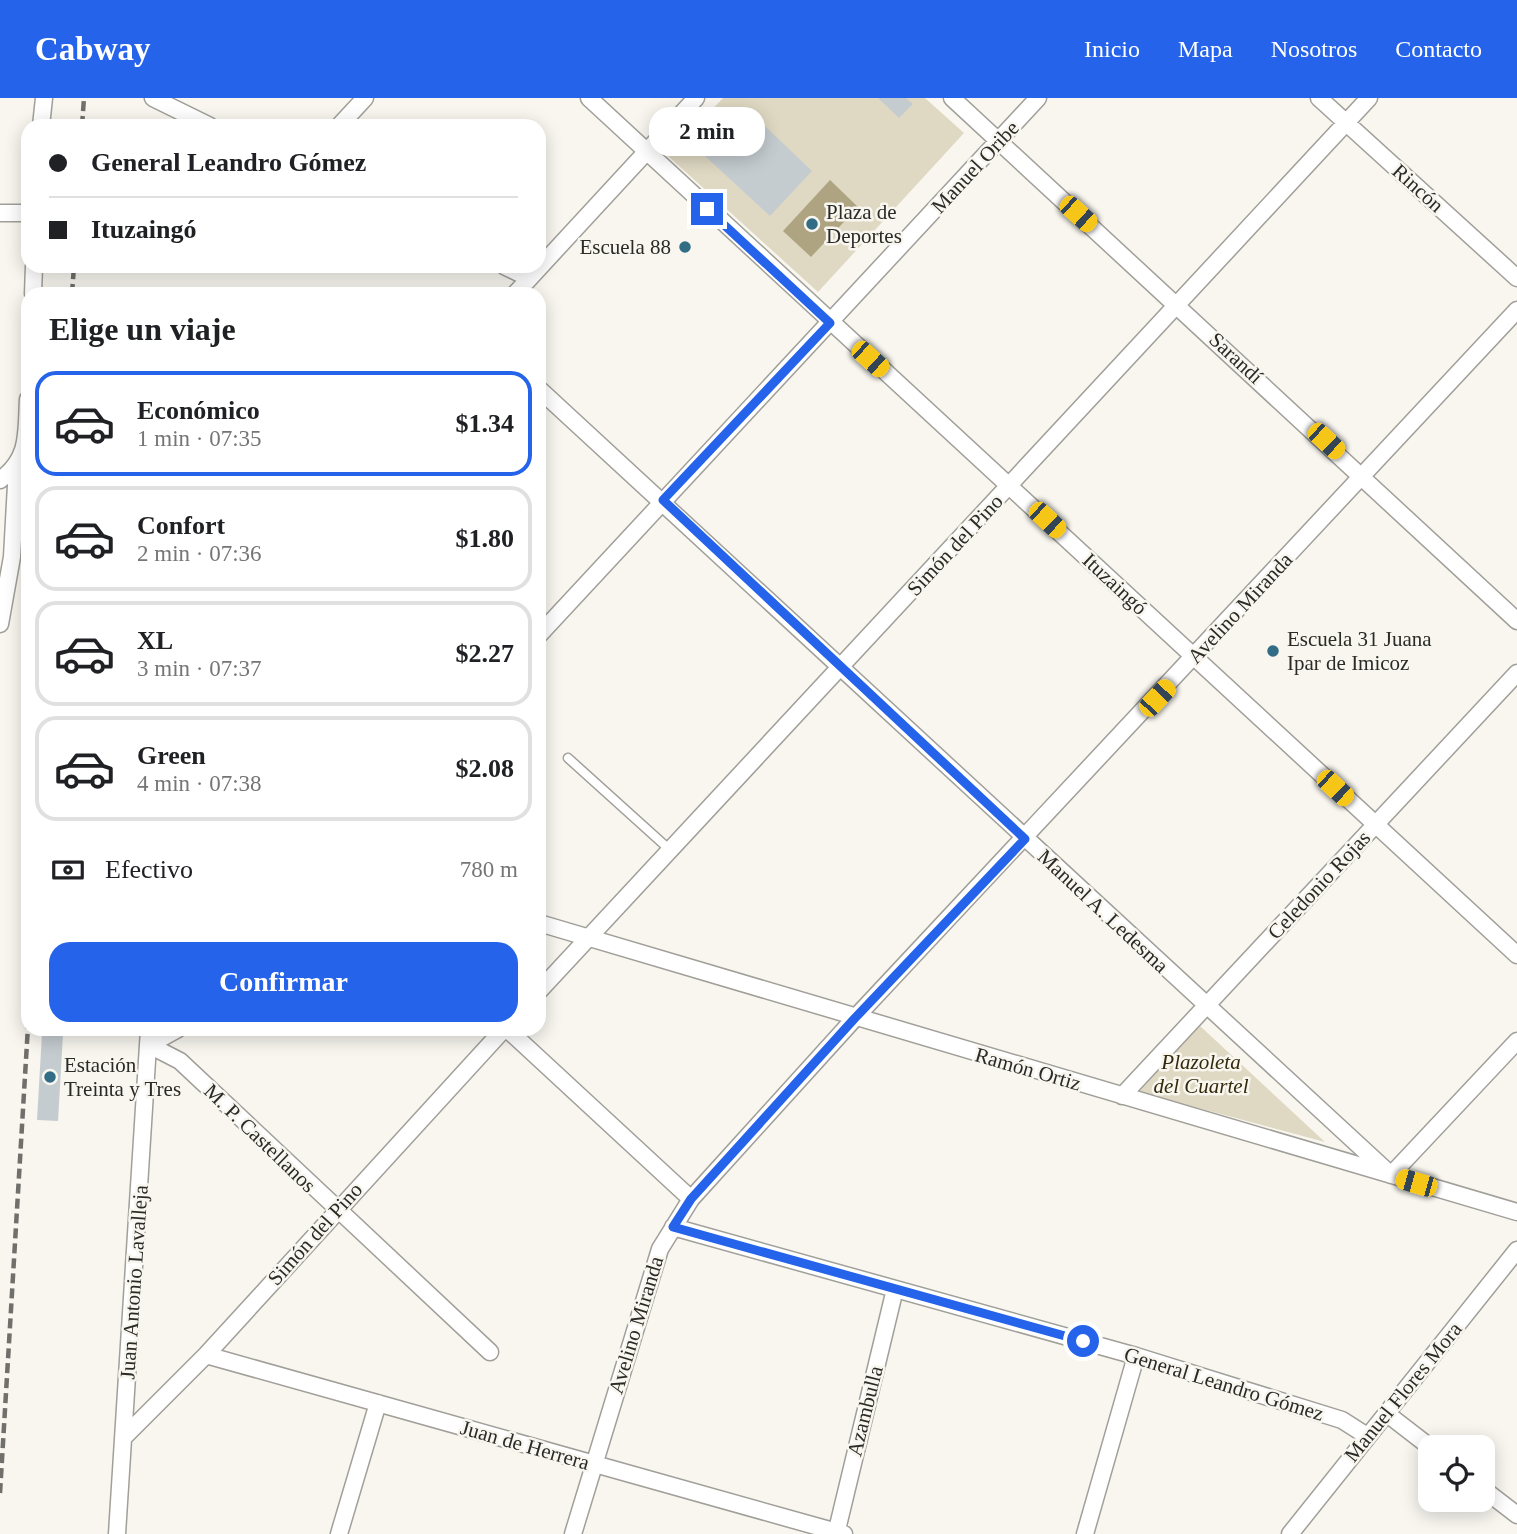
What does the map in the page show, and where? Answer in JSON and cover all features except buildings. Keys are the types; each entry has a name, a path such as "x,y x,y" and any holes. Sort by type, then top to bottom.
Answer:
{"street":[{"path":"42,119 44,98"},
{"path":"154,98 196,119"},
{"path":"346,119 365,98"},
{"name":"Ituzaingó","path":"589,98 1517,955"},
{"path":"546,261 696,98"},
{"name":"Sarandí","path":"952,98 1363,475 1517,621"},
{"name":"Manuel Oribe","path":"546,627 1038,98"},
{"name":"Rincón","path":"1319,98 1517,278"},
{"name":"Simón del Pino","path":"546,983 1369,98"},
{"path":"0,213 21,214"},
{"path":"519,273 530,278"},
{"path":"522,287 535,273"},
{"name":"Avelino Miranda","path":"573,1534 648,1283 660,1249 691,1199 855,1018 1517,310"},
{"name":"Manuel A. Ledesma","path":"546,394 1391,1175"},
{"path":"0,624 12,557 17,467 21,456"},
{"path":"0,480 17,467"},
{"name":"Celedonio Rojas","path":"1122,1096 1517,673"},
{"name":"Ramón Ortiz","path":"546,925 1517,1212"},
{"name":"Simón del Pino","path":"124,1437 206,1355 336,1210 498,1036"},
{"path":"513,1036 691,1199"},
{"name":"M. P. Castellanos","path":"149,1037 180,1061 490,1352"},
{"name":"Juan Antonio Lavalleja","path":"117,1534 149,1037"},
{"path":"1391,1175 1517,1041"},
{"name":"General Leandro Gómez","path":"673,1227 1136,1356 1342,1420 1367,1436"},
{"name":"Manuel Flores Mora","path":"1290,1534 1517,1250"},
{"name":"Azambulla","path":"838,1533 895,1289"},
{"name":"Juan de Herrera","path":"206,1355 838,1533"},
{"path":"1085,1534 1136,1356"},
{"path":"339,1534 378,1403"},
{"path":"1385,1413 1418,1438"},
{"path":"1495,1498 1517,1515"}],"lane":[{"path":"568,758 670,850"}],"green space":[{"name":"Plaza de Deportes","path":"723,98 925,98 964,133 818,292 668,156"},
{"name":"Plazoleta del Cuartel","path":"1199,1025 1325,1142 1139,1092"}],"shaded area":[{"path":"830,180 858,207 811,257 783,231"}],"railway":[{"path":"82,119 84,98"},
{"path":"72,287 74,273"},
{"path":"0,1493 27,1036"}],"place":[{"name":"Plaza de Deportes","path":"812,224"},
{"name":"Escuela 88","path":"685,247"},
{"name":"Escuela 31 Juana Ipar de Imicoz","path":"1273,651"},
{"name":"Estación Treinta y Tres","path":"50,1077"}],"route":[{"path":"707,209 830,323 663,500 1025,839 855,1018 691,1199 673,1227 1083,1341"}]}
